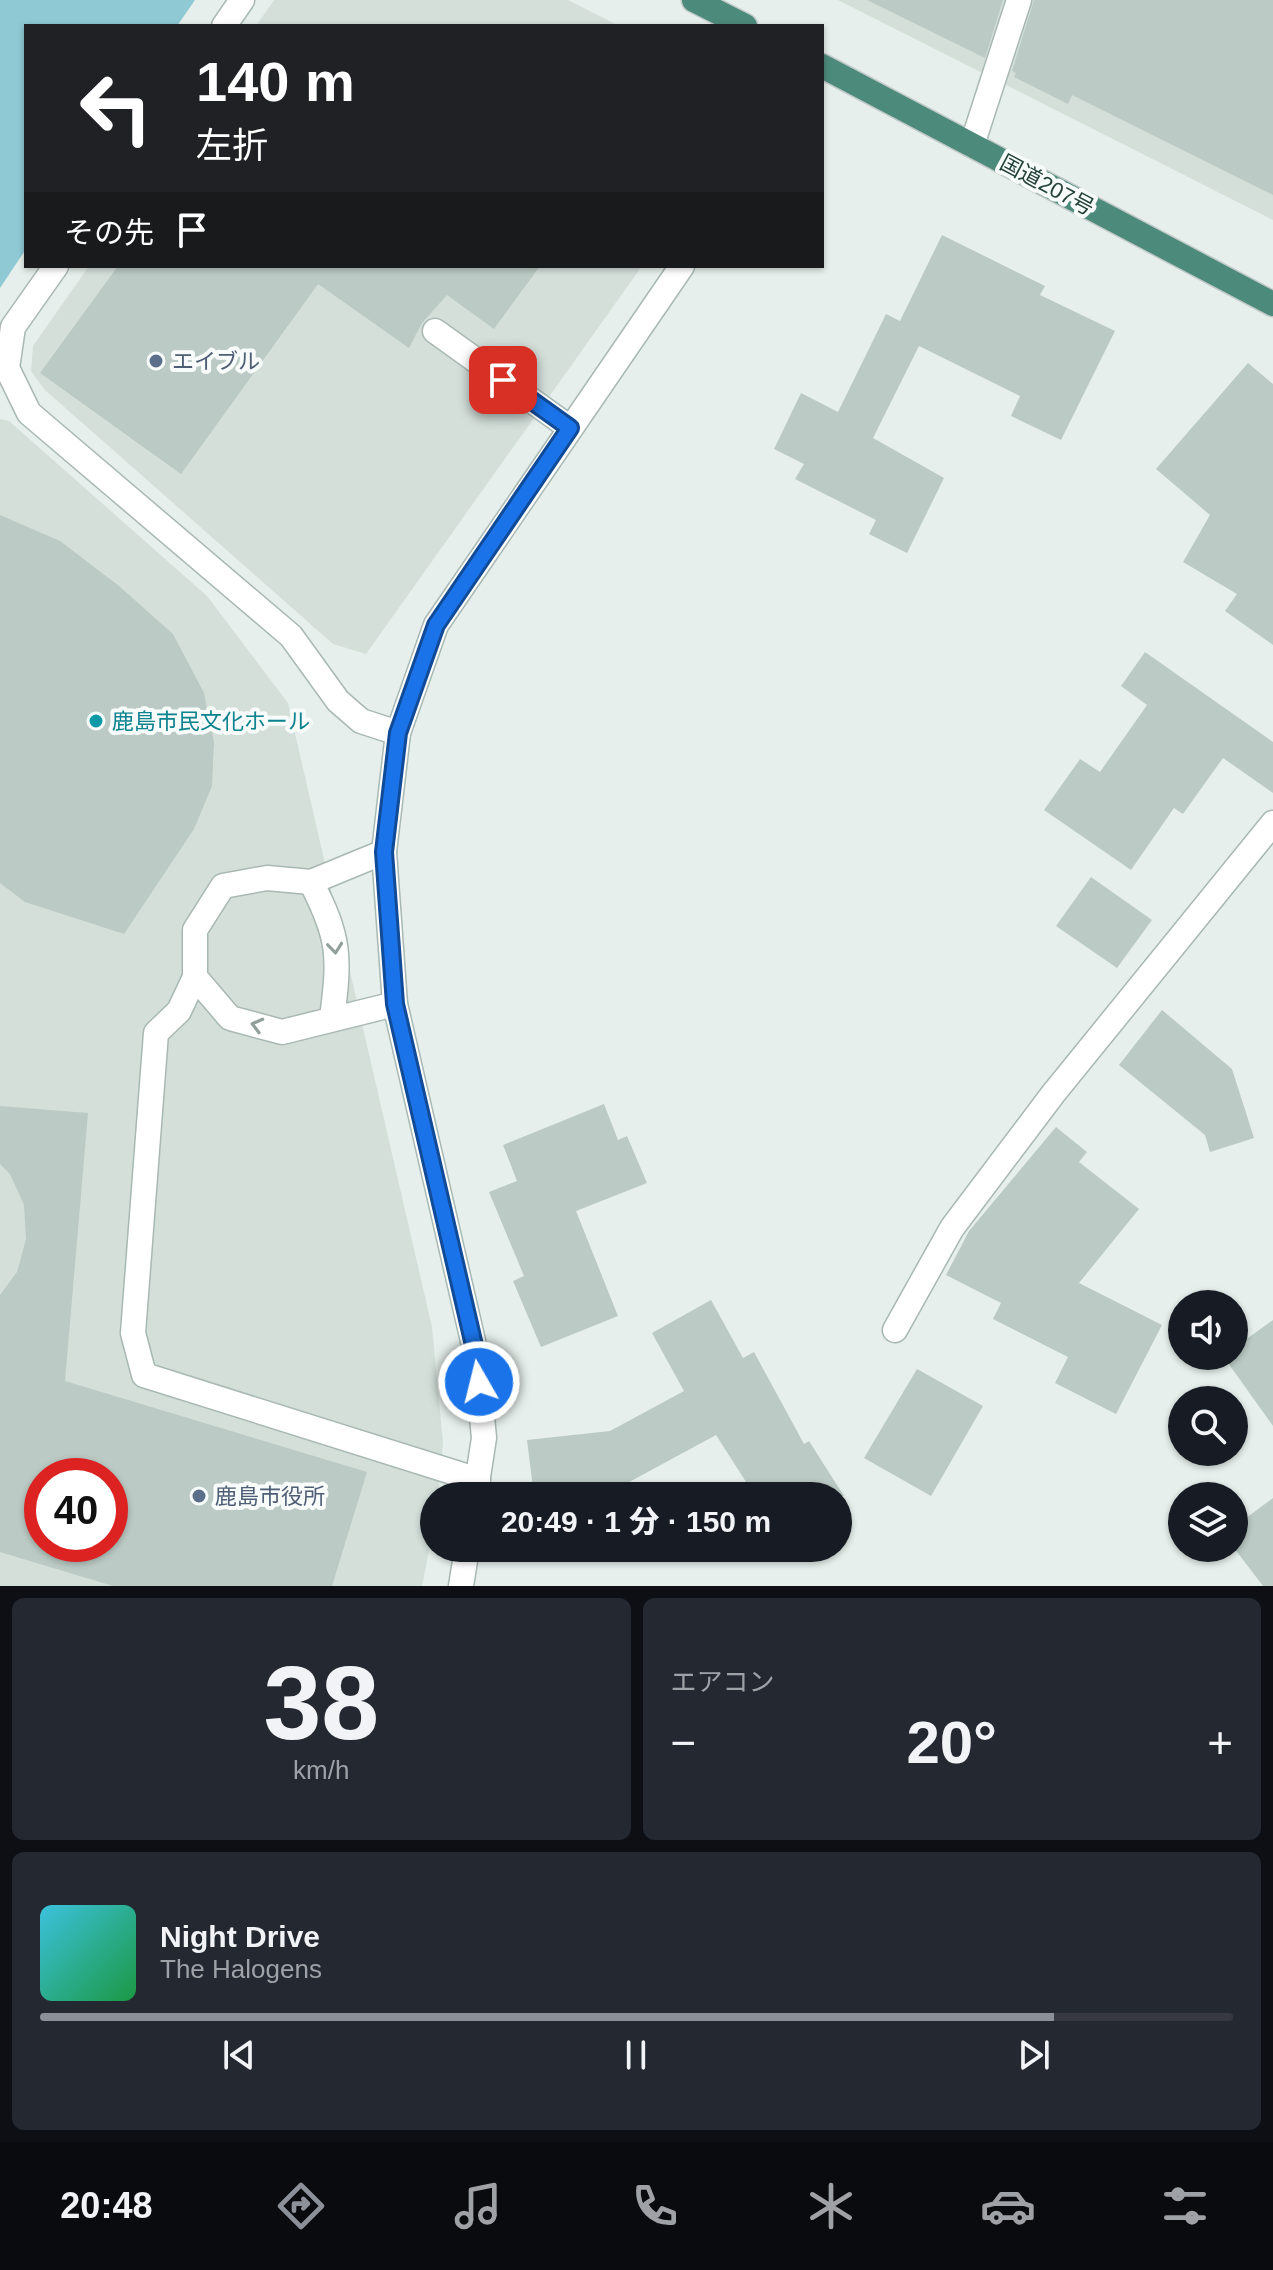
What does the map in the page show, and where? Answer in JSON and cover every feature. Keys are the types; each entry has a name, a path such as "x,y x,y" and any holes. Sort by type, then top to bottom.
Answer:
{"highway":[{"path":"694,0 741,24"},
{"name":"国道207号","path":"824,69 1273,304"}],"street":[{"path":"225,24 242,0"},
{"path":"972,145 1019,0"},
{"path":"55,268 13,327 4,370 29,413 291,636 338,701 361,721 398,733"},
{"path":"477,1482 484,1438 476,1354 395,1004 384,852 398,733 436,625 681,268"},
{"path":"435,331 570,428"},
{"path":"895,1330 952,1228 1053,1094 1273,823"},
{"path":"384,852 311,882 267,878 223,886 195,930 195,977 179,1011 156,1033 133,1333 144,1375 458,1482"},
{"path":"311,882 333,924 338,970 332,1018"},
{"path":"195,977 230,1018 282,1032 395,1004"},
{"path":"461,1586 465,1562"}],"shaded area":[{"path":"274,0 568,0 615,24 257,24"},
{"path":"838,0 1223,0 1273,27 1273,220"},
{"path":"88,268 641,268 366,654 333,644 45,390 31,371 33,346"},
{"path":"0,419 9,421 207,596 288,703 432,1327 443,1443 439,1482 420,1482 420,1562 427,1562 422,1586 0,1586"}],"water":[{"path":"0,0 195,0 178,24 24,24 24,252 0,288"}],"building":[{"path":"867,0 1003,0 985,58"},
{"path":"1034,0 1273,0 1273,195 1072,95 1068,104 1014,77 1016,73 1012,71"},
{"path":"942,235 1045,286 1040,295 1115,331 1061,440 1011,416 1020,396 919,346 873,438 944,478 907,553 869,534 876,520 795,479 804,464 774,449 801,393 838,412 886,314 900,321"},
{"name":"エイブル","path":"117,268 539,268 494,329 447,295 422,323 409,348 318,284 181,474 40,373"},
{"path":"1248,363 1273,384 1273,645 1225,611 1237,594 1183,562 1210,515 1156,469"},
{"name":"鹿島市民文化ホール","path":"0,515 60,541 119,586 173,634 204,693 214,742 212,786 194,829 124,934 25,902 0,883"},
{"path":"1145,652 1273,742 1273,793 1223,758 1183,814 1174,808 1131,870 1044,810 1080,759 1100,772 1147,705 1121,686"},
{"path":"1091,877 1152,920 1117,968 1056,926"},
{"path":"1162,1010 1232,1069 1254,1138 1210,1152 1205,1135 1119,1065"},
{"path":"604,1104 618,1140 627,1136 647,1183 576,1211 618,1316 541,1347 513,1281 524,1276 489,1192 517,1181 503,1145"},
{"path":"0,1106 88,1113 65,1381 367,1472 332,1586 113,1586 33,1562 128,1562 128,1458 24,1458 24,1559 0,1552 0,1295 17,1272 26,1239 24,1205 10,1174 0,1164"},
{"path":"1056,1127 1087,1152 1079,1162 1139,1209 1079,1283 1162,1325 1116,1414 1055,1383 1068,1357 993,1319 1001,1303 946,1275 969,1231"},
{"path":"711,1300 743,1358 754,1352 804,1444 809,1441 835,1482 746,1482 716,1435 629,1482 532,1482 527,1440 610,1431 684,1391 652,1333"},
{"path":"1273,1320 1273,1426 1248,1391 1248,1386 1244,1386 1233,1370 1248,1370 1248,1338"},
{"path":"917,1369 983,1406 931,1496 864,1458"},
{"path":"1273,1498 1273,1586 1263,1586 1245,1562 1248,1562 1248,1517"}],"place":[{"name":"エイブル","path":"156,361"},
{"name":"鹿島市民文化ホール","path":"96,721"},
{"name":"鹿島市役所","path":"199,1496"}],"route":[{"path":"479,1382 476,1354 395,1004 384,852 398,733 436,625 570,428 503,380"}]}
